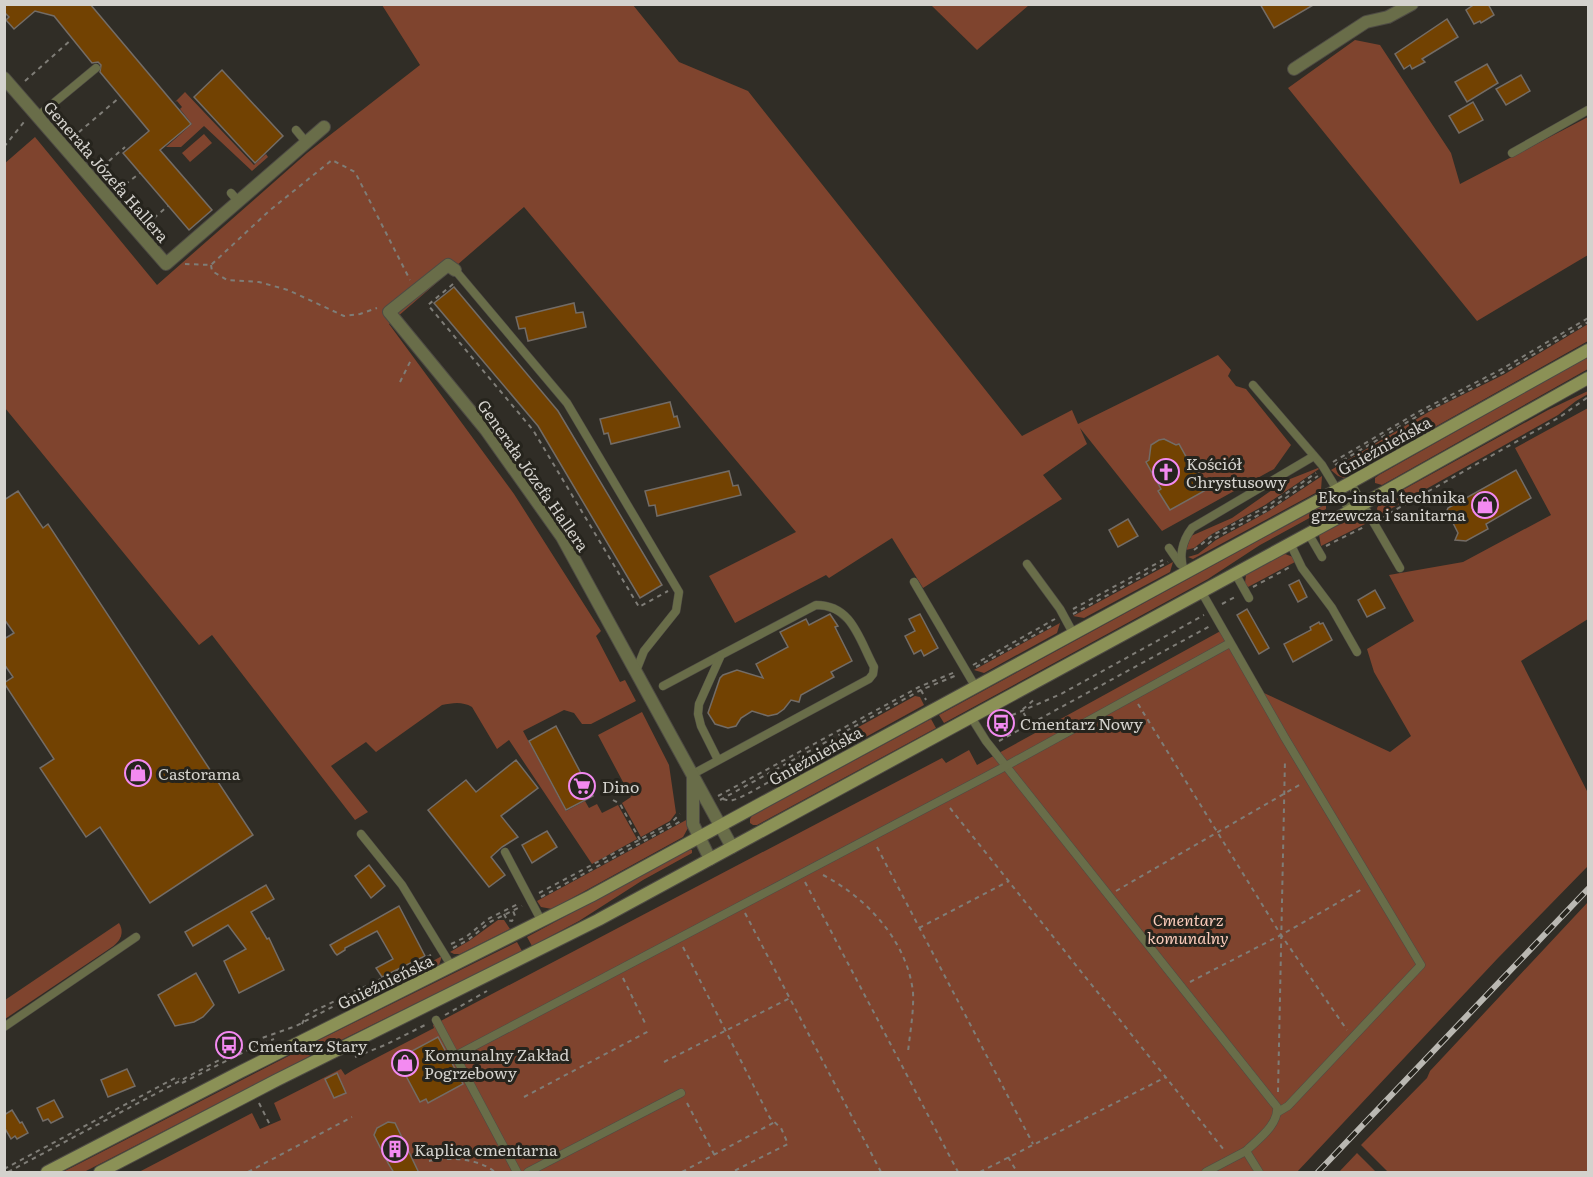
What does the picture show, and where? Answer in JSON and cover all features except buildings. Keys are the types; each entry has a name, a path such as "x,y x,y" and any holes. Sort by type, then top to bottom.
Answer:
{"main road":[{"name":"Gnieźnieńska","path":"47,1173 240,1072 542,922 1073,633 1177,560 1338,489 1588,350"},
{"path":"100,1173 277,1080 566,937 1363,504 1588,378"}],"street":[{"path":"1294,69 1366,22 1388,16 1412,4"},
{"name":"Generała Józefa Hallera","path":"4,78 166,264 234,197 324,127"},
{"path":"390,312 448,265 458,273"},
{"name":"Generała Józefa Hallera","path":"390,312 486,430 562,537 693,774 713,799 720,825 732,847"},
{"name":"Generała Józefa Hallera","path":"693,774 690,813 694,830 710,859"}],"lane":[{"path":"38,116 96,68"},
{"path":"1512,153 1588,110"},
{"path":"296,130 306,142"},
{"path":"458,273 567,404 679,592 676,611 644,651 636,671"},
{"path":"1253,385 1314,456 1338,489 1350,511"},
{"path":"1177,560 1192,528 1314,456"},
{"path":"1350,482 1400,568"},
{"path":"1308,533 1322,557"},
{"path":"1290,543 1302,568 1332,608 1357,652"},
{"path":"1027,564 1064,616 1073,633"},
{"path":"1235,573 1249,598"},
{"path":"914,582 975,686"},
{"path":"1201,591 1285,738 1421,965 1288,1106 1278,1112 1272,1125 1246,1152 1206,1173"},
{"path":"663,686 816,605 829,605 841,611 849,620 874,667 869,679 693,774"},
{"path":"455,1056 1006,766 1230,642"},
{"path":"718,759 701,726 698,714 704,690 721,655"},
{"path":"971,717 990,746 1271,1099 1278,1112"},
{"path":"361,834 402,885 452,967"},
{"path":"505,852 542,922"},
{"path":"4,1027 136,937"},
{"path":"436,1020 517,1173"},
{"path":"528,1173 683,1096"},
{"path":"1246,1152 1259,1173"}],"path":[{"path":"15,90 72,39"},
{"path":"63,146 120,97"},
{"path":"4,147 26,120 28,105"},
{"path":"109,161 125,147"},
{"path":"166,264 211,265 269,211 332,160 355,172 416,291"},
{"path":"109,198 140,173"},
{"path":"138,232 168,206"},
{"path":"211,265 212,271 227,280 259,282 288,290 344,316 382,307 390,312"},
{"path":"458,273 428,305 533,430 639,607 676,587"},
{"path":"1191,551 1213,536 1266,507 1324,469 1412,419 1504,372 1588,320"},
{"path":"400,382 411,359 422,352"},
{"path":"1379,519 1560,417 1588,397"},
{"path":"713,799 920,689 966,669 1064,616 1177,560 1197,553 1215,538 1268,510 1324,469"},
{"path":"713,799 722,799 920,689 966,669 1064,616 1177,560"},
{"path":"990,746 1218,622"},
{"path":"920,689 928,703"},
{"path":"1134,697 1219,831 1281,935 1353,1038"},
{"path":"1278,1112 1285,738"},
{"path":"713,799 735,799 813,754 820,741"},
{"path":"1109,895 1310,779"},
{"path":"943,799 1231,1159"},
{"path":"613,800 620,804 640,840"},
{"path":"530,899 671,823 678,815 690,813"},
{"path":"303,1028 302,1023 306,1015 443,950 466,937 488,919 512,909 690,813"},
{"path":"872,837 1033,1144"},
{"path":"810,869 826,876 863,903 877,915 895,941 904,960 912,991 908,1052"},
{"path":"801,874 958,1173"},
{"path":"919,928 1009,881"},
{"path":"1182,986 1281,935 1372,884"},
{"path":"741,905 881,1173"},
{"path":"503,913 507,920 512,921 515,916 512,909"},
{"path":"680,942 770,1118 781,1128 788,1144 732,1173"},
{"path":"429,961 443,950"},
{"path":"619,970 645,1023"},
{"path":"8,1173 259,1040 302,1023 355,994 383,985"},
{"path":"664,1062 790,998"},
{"path":"524,1097 649,1031"},
{"path":"4,1169 177,1077 180,1081 278,1038"},
{"path":"980,1173 1166,1077"},
{"path":"683,1096 715,1156"},
{"path":"258,1101 270,1125"},
{"path":"248,1173 352,1117"},
{"path":"682,1173 775,1122"},
{"path":"1008,1157 1017,1173"},
{"path":"429,1161 445,1158 460,1159 482,1164 495,1173"}],"green space":[{"path":"382,5 633,5 679,62 748,91 1022,436 1072,410 1078,424 1218,355 1231,370 1228,376 1236,386 1246,389 1291,445 1274,469 1162,531 1080,428 1087,444 1043,475 1062,499 923,588 892,538 829,578 826,575 735,623 709,576 796,532 524,207 389,324 514,494 601,631 596,636 620,682 625,680 636,701 591,724 582,724 574,713 564,710 523,731 566,811 585,801 589,808 597,804 602,813 618,805 637,839 592,864 509,740 497,749 472,707 461,703 442,705 376,752 366,742 331,766 368,812 355,820 212,635 199,645 5,408 4,164 35,137 157,285 307,153 420,65"},
{"path":"931,5 1029,5 977,50"},
{"path":"1355,40 1380,45 1451,153 1460,184 1588,117 1588,255 1477,321 1288,88"},
{"path":"185,92 254,165 266,154 268,157 252,171 204,126 181,147 166,147 192,124 180,109 182,107 177,101 175,102"},
{"path":"204,134 212,143 190,162 182,153"},
{"path":"1588,324 1588,341 1344,478 1331,470 1432,410 1505,374"},
{"path":"1588,357 1588,369 1382,485 1375,483 1375,478 1379,475"},
{"path":"1588,391 1588,394 1558,415 1378,516 1377,508 1381,502 1548,410"},
{"name":"Cmentarz komunalny","path":"1588,408 1588,619 1521,661 1588,793 1588,866 1498,958 1297,1172 139,1172 252,1113 260,1129 281,1120 274,1103 341,1069 345,1075 434,1028 433,1025 942,758 946,763 969,750 977,765 1226,628 1264,693 1390,752 1411,736 1374,672 1367,649 1414,621 1389,575 1463,562 1551,515 1515,448"},
{"path":"1318,468 1265,505 1212,534 1194,548 1186,550 1191,536 1232,518 1285,481"},
{"path":"1322,476 1321,490 1193,559 1188,557 1198,554 1216,540 1269,511"},
{"path":"1324,505 1326,509 1260,545 1208,579 944,723 939,715"},
{"path":"1354,517 1363,519 1367,523 1321,546 1319,535"},
{"path":"1285,554 1293,557 1295,562 1248,587 1245,583 1246,575"},
{"path":"1173,562 1170,572 1084,618 1073,616"},
{"path":"1060,623 1057,633 984,673 974,670"},
{"path":"915,696 920,697 924,705 844,749 794,769 822,747"},
{"path":"642,712 669,765 676,813 670,821 641,837 622,803 631,797 598,735"},
{"path":"931,719 936,728 757,825 750,823 752,816"},
{"path":"688,819 688,828 683,837 552,909 541,907 537,901"},
{"path":"692,850 692,853 643,880 579,921 532,946 527,937"},
{"path":"1588,902 1588,1172 1388,1172 1361,1145 1427,1078 1430,1071"},
{"path":"498,920 504,920 510,929 460,954 450,952 469,941"},
{"path":"119,923 122,933 115,945 5,1019 5,1000"},
{"path":"517,942 522,951 321,1050 317,1041"},
{"path":"442,956 439,965 368,1000 356,996 384,987"},
{"path":"306,1047 310,1056 84,1172 63,1172"},
{"path":"1357,1153 1376,1172 1339,1172"}],"railway":[{"path":"1318,1172 1588,889"}],"place":[{"name":"Kościół Chrystusowy","path":"1166,472"},
{"name":"Eko-instal technika grzewcza i sanitarna","path":"1485,505"},
{"name":"Cmentarz Nowy","path":"1001,723"},
{"name":"Castorama","path":"138,773"},
{"name":"Dino","path":"582,786"},
{"name":"Cmentarz Stary","path":"229,1045"},
{"name":"Komunalny Zakład Pogrzebowy","path":"405,1063"},
{"name":"Kaplica cmentarna","path":"395,1149"}]}
